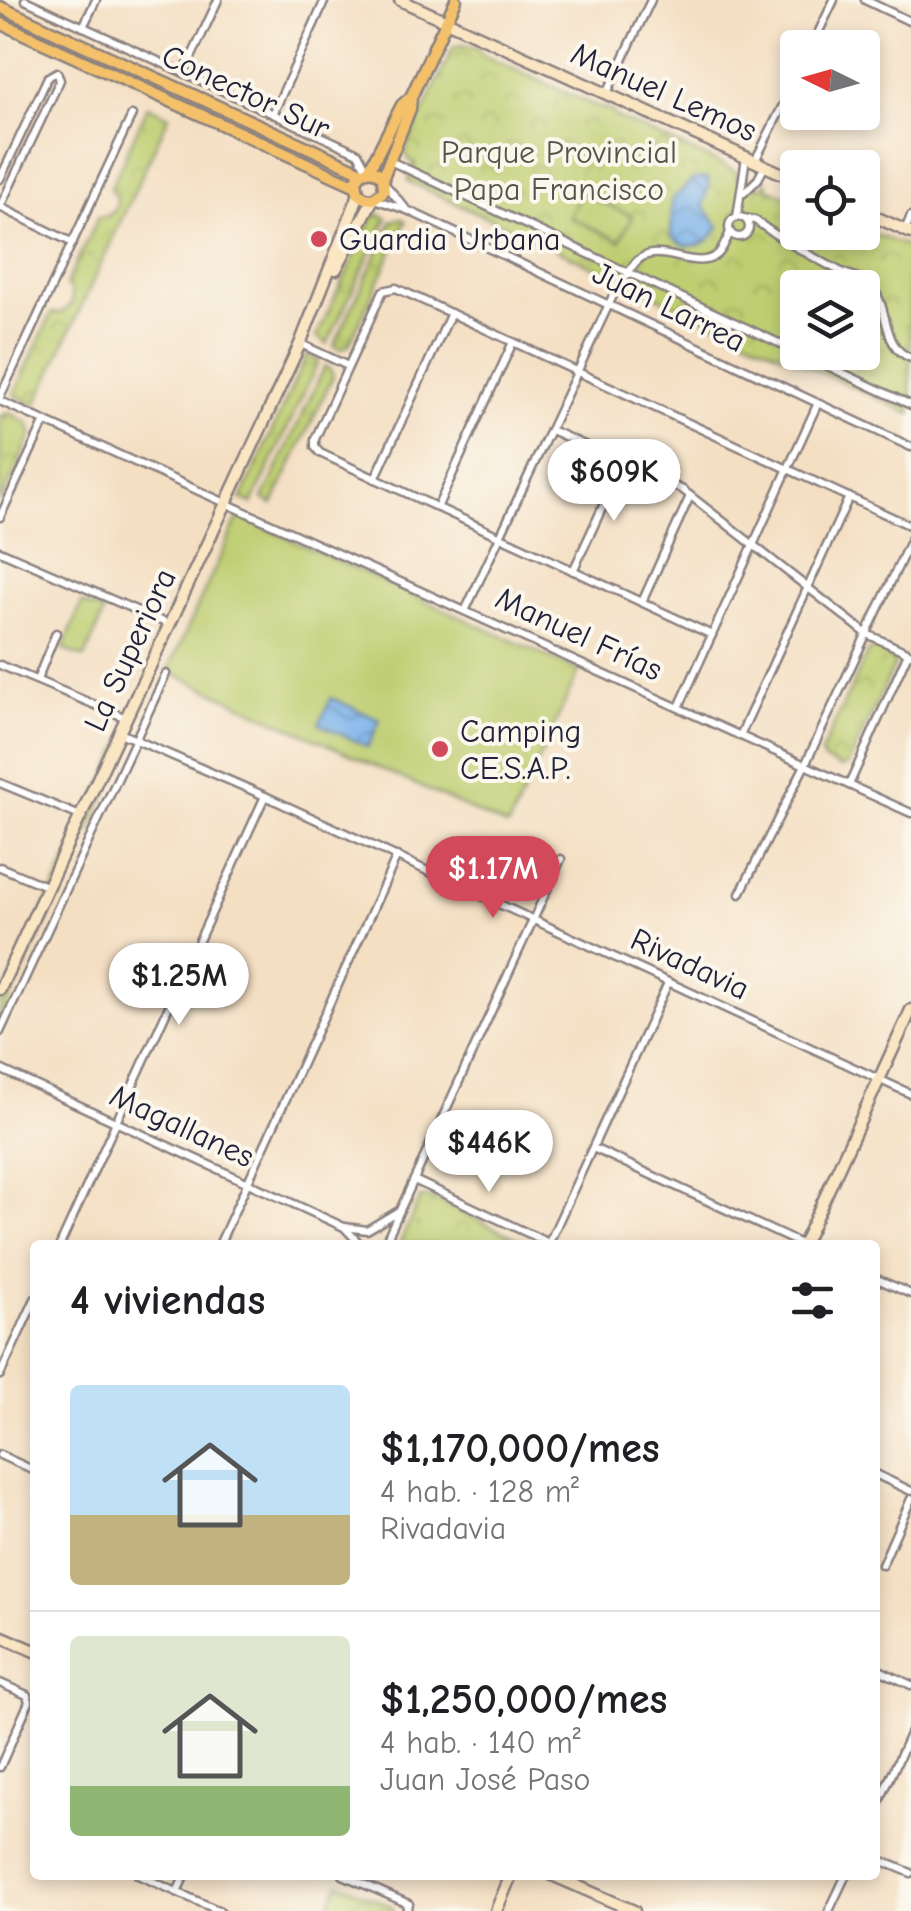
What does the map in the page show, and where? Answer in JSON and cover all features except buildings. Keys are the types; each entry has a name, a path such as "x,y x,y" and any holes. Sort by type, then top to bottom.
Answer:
{"main road":[{"name":"Manuel Lemos","path":"400,0 780,173"},
{"path":"374,199 381,194 411,97 456,0"},
{"name":"Conector Sur","path":"0,7 384,180"},
{"name":"Conector Sur","path":"0,23 374,199"},
{"path":"357,190 402,105 411,97"},
{"name":"La Superiora","path":"302,338 357,190"},
{"name":"La Superiora","path":"0,988 302,338 374,199"},
{"path":"880,218 908,231"},
{"path":"805,1240 911,1010"},
{"path":"0,1636 30,1649"},
{"path":"496,1911 509,1880"},
{"path":"563,1880 634,1911"}],"street":[{"path":"25,0 358,153 366,171"},
{"path":"83,27 96,0"},
{"path":"184,73 218,0"},
{"path":"273,114 325,0"},
{"path":"607,93 651,0"},
{"path":"820,30 834,0"},
{"path":"865,0 911,22"},
{"path":"0,179 48,77 57,72 60,80 0,207 74,242"},
{"path":"740,217 755,161 780,112"},
{"path":"0,399 132,115"},
{"path":"389,160 780,344"},
{"path":"742,199 755,161"},
{"name":"Juan Larrea","path":"384,180 407,210"},
{"name":"Juan Larrea","path":"374,199 407,210 911,448"},
{"path":"908,231 911,216"},
{"path":"628,274 636,260 648,255 710,258 720,251 730,232 729,223 740,217 755,220 832,268 871,286 881,302 894,344 903,356 911,358"},
{"path":"730,232 738,236 746,233 749,226 740,217"},
{"path":"466,609 618,285"},
{"path":"712,635 320,454 315,440 383,292 396,288 911,526"},
{"path":"375,479 451,313"},
{"path":"302,338 348,366"},
{"path":"437,508 513,342"},
{"path":"837,370 911,404"},
{"name":"Manuel Frías","path":"0,399 911,813"},
{"path":"679,707 817,405"},
{"path":"0,517 46,421"},
{"path":"551,430 690,496 867,634 909,654 849,785"},
{"path":"573,570 623,462"},
{"path":"642,602 690,496"},
{"path":"740,736 850,497"},
{"path":"740,894 911,539"},
{"path":"0,550 169,624"},
{"path":"37,680 56,633"},
{"path":"0,665 126,718"},
{"path":"0,1032 166,674"},
{"name":"Rivadavia","path":"119,733 265,796 911,1094"},
{"path":"0,783 80,816"},
{"path":"62,1240 265,796"},
{"path":"221,1240 396,856"},
{"path":"386,1240 560,859"},
{"path":"0,867 48,886"},
{"path":"550,1240 669,982"},
{"name":"Magallanes","path":"0,1070 344,1227 356,1240"},
{"path":"593,1148 792,1240"},
{"path":"414,1180 540,1240"},
{"path":"344,1227 367,1230 392,1217 402,1206"},
{"path":"880,1280 911,1294"},
{"path":"0,1375 30,1310"},
{"path":"0,1455 30,1469"},
{"path":"880,1476 911,1491"},
{"path":"882,1566 911,1499"},
{"path":"880,1670 911,1684"},
{"path":"0,1683 26,1695 29,1702 0,1767"},
{"path":"880,1800 911,1732"},
{"path":"880,1860 911,1874"},
{"path":"149,1880 220,1911"},
{"path":"177,1892 183,1880"},
{"path":"352,1880 407,1907"},
{"path":"830,1911 844,1880"}],"green space":[{"path":"0,14 342,170 0,17"},
{"name":"Parque Provincial Papa Francisco","path":"455,46 477,47 482,55 730,168 737,172 737,178 748,178 758,188 767,182 768,188 780,193 780,250 880,250 880,236 909,247 911,414 816,370 880,370 880,270 780,270 780,353 408,181 415,164 405,151"},
{"path":"148,106 169,116 36,405 14,395 52,313 62,313 72,303 66,285 98,217 108,216 116,209 117,198 110,189"},
{"path":"581,193 632,216 620,241 569,217"},
{"path":"373,216 387,218 327,344 317,336"},
{"path":"392,221 406,221 349,345 340,349 334,346"},
{"path":"307,354 319,360 252,504 241,499"},
{"path":"325,366 333,376 273,504 263,499"},
{"path":"9,413 28,423 32,435 0,504 0,416"},
{"name":"Camping CE.S.A.P.","path":"239,516 579,671 508,827 168,671"},
{"path":"82,603 104,612 85,658 63,649"},
{"path":"875,649 892,657 895,664 848,765 841,768 824,760 821,753 868,651"},
{"path":"123,741 129,745 0,1021 0,1004"},
{"path":"420,1198 431,1198 520,1240 401,1240"},
{"path":"339,1883 392,1906 394,1911 327,1911"}],"water":[{"path":"708,178 703,206 719,226 710,239 690,246 671,235 672,200 693,179"},
{"path":"331,698 380,720 368,747 319,724"}],"place":[{"name":"Guardia Urbana","path":"319,239"},
{"name":"Camping CE.S.A.P.","path":"440,749"}]}
